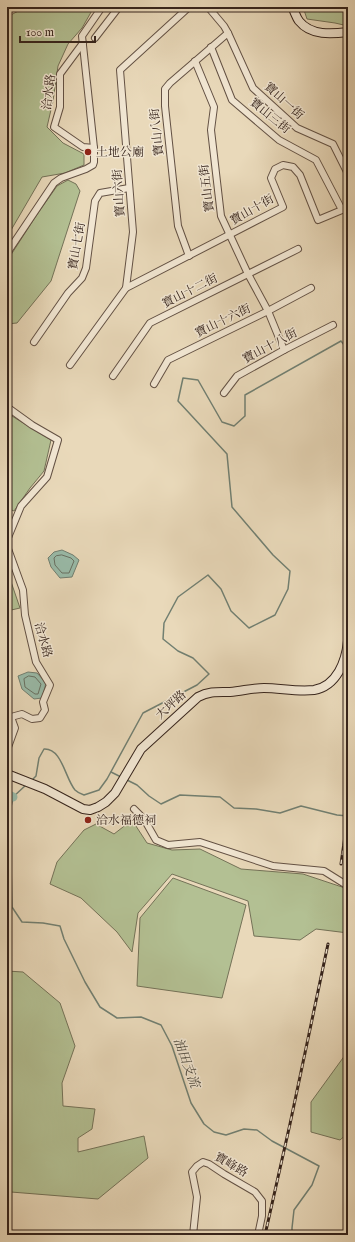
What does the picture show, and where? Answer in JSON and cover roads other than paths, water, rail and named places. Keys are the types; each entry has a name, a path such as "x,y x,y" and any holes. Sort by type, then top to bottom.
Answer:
{"street":[{"name":"洽水路","path":"7,253 54,183 61,178 86,169 94,162 94,148 82,36 102,7"},
{"path":"95,38 119,7"},
{"name":"寶山六街","path":"70,365 126,288 132,232 120,70 189,7"},
{"name":"寶山一街","path":"208,7 228,33 253,88 297,128 333,144 348,174"},
{"path":"292,7 301,24 311,30 321,33 348,32"},
{"name":"寶山八街","path":"189,256 178,226 165,106 165,89 228,33"},
{"name":"洽水路","path":"83,43 60,74 60,107 54,127 83,147 94,148"},
{"name":"寶山三街","path":"211,47 232,100 279,140 316,160 342,210"},
{"name":"寶山五街","path":"195,61 214,107 211,130 221,216 248,274 268,311 284,350"},
{"name":"寶山十街","path":"126,288 283,207 271,178 275,169 283,165 293,167 300,175 318,220 342,210"},
{"name":"寶山七街","path":"34,342 68,293 82,278 86,268 95,202 100,193 129,188"},
{"name":"寶山十二街","path":"113,376 150,324 298,249"},
{"name":"寶山十六街","path":"154,384 168,360 268,311 311,288"},
{"name":"寶山十八街","path":"224,394 237,376 333,325"},
{"path":"7,407 32,425 58,440 47,477 21,506 7,540"},
{"name":"洽水路","path":"7,546 23,590 25,615 36,662 50,685 43,702 45,710 40,718 32,719 22,714 11,717 15,728 7,750"},
{"name":"大坪路","path":"7,774 45,789 82,810 90,810 98,807 106,802 115,793 136,756 148,742 198,697 216,691 231,692 263,688 313,690 319,688 331,681 337,675 343,663 348,640"},
{"path":"134,809 144,819 156,840 168,845 200,842 273,866 324,871 348,886"},
{"name":"寶峰路","path":"193,1235 197,1197 192,1172 203,1162 209,1164 255,1192 262,1201 262,1216 258,1235"}],"water":[{"path":"62,550 73,555 79,560 72,577 60,578 51,567 48,558 54,552"},
{"path":"28,672 37,673 46,683 42,698 34,699 22,689 18,676"}],"waterway":[{"path":"32,780 36,776 39,758 44,749 50,750 59,758 76,791 84,795 99,790 107,779 143,713 197,685 209,674 193,658 178,651 163,639 164,623 178,597 208,575 221,589 231,611 249,628 275,615 288,589 290,571 273,555 232,507 227,454 178,401 183,378 198,380 222,422 234,426 245,416 245,395 341,341 348,350"},
{"path":"111,772 121,777"},
{"path":"127,780 137,785 161,804 180,795 220,797 234,808 256,809 280,813 301,806 337,815 348,816"},
{"name":"油田支流","path":"7,827 13,797 26,785"},
{"name":"油田支流","path":"7,794 13,797"},
{"name":"油田支流","path":"7,847 11,864 12,907 22,922 43,923 60,926 64,939 85,982 100,1007 117,1018 141,1017 161,1025 172,1046 191,1103 204,1124 214,1132 226,1135 244,1129 257,1130 272,1141 319,1166 312,1185 294,1210 292,1235"},
{"name":"油田支流","path":"342,1235 348,1227"}],"railway":[{"path":"341,864 348,815"},
{"path":"265,1235 328,944"}],"place":[{"name":"土地公廟","path":"88,152"},
{"name":"洽水福德祠","path":"88,820"}]}
